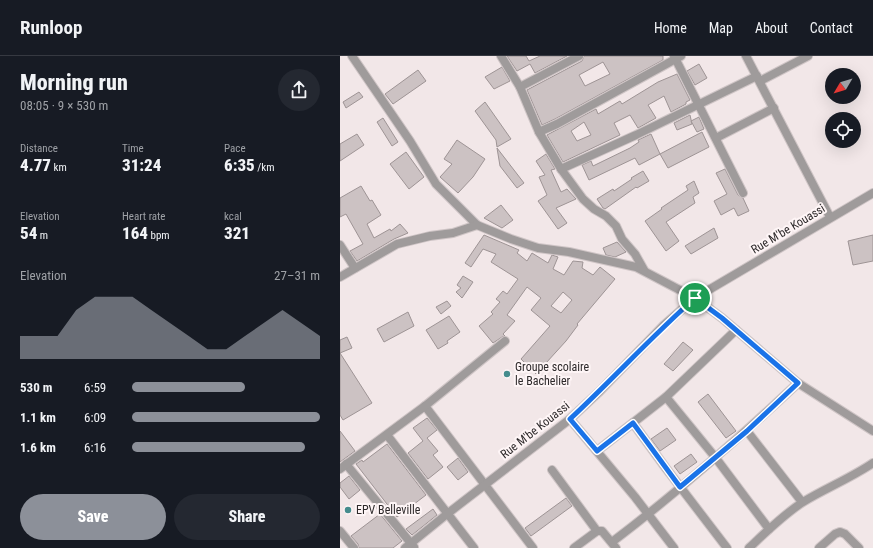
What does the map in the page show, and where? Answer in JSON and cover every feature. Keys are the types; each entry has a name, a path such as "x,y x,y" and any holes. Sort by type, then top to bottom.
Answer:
{"street":[{"path":"352,56 410,141 436,184 478,225 511,239 538,248 569,252 636,267 644,271 695,298 736,330 798,383 873,431"},
{"path":"501,56 520,87 539,132 561,168 583,199 594,209 606,216 616,226 622,239 635,254 644,271"},
{"path":"520,87 579,56"},
{"path":"746,56 830,217"},
{"path":"561,168 698,104 808,56"},
{"path":"539,132 557,124 677,57 698,104 743,192"},
{"path":"716,138 774,108"},
{"name":"Rue M'be Kouassi","path":"410,547 447,514 570,419 600,391 664,325 695,298 873,193"},
{"path":"340,276 398,244 430,236 453,233 478,225"},
{"path":"340,246 355,268"},
{"path":"597,451 666,397 736,330"},
{"path":"410,547 343,466 425,406 505,341"},
{"path":"574,548 596,531 602,531 614,545 648,514 747,431 798,383"},
{"path":"666,397 715,458 769,530"},
{"path":"425,406 533,548"},
{"path":"570,419 674,548"},
{"path":"633,423 680,487 728,548"},
{"path":"747,431 802,502"},
{"path":"387,435 474,548"},
{"path":"749,548 782,516 802,502 861,471 873,463"},
{"path":"552,470 596,531"},
{"path":"340,531 354,548"},
{"path":"820,548 835,534 840,532 845,534 859,548"}],"building":[{"path":"507,56 526,56 529,61 540,56 567,56 535,73 530,64 517,71"},
{"path":"584,56 663,56 663,60 542,125 527,90 582,61","holes":["603,62 610,74 585,86 579,75"]},
{"path":"699,64 707,78 695,85 687,71"},
{"path":"502,67 510,81 494,89 485,77"},
{"path":"418,70 426,81 393,104 385,94"},
{"path":"677,74 690,100 686,102 686,104 671,112 664,96 648,105 656,118 638,128 630,115 614,123 620,135 563,162 547,135 596,109 598,114 620,101 622,104 658,82","holes":["584,122 591,135 577,141 571,131"]},
{"path":"359,92 363,97 346,108 343,102"},
{"path":"485,102 511,139 497,147 496,140 475,111"},
{"path":"690,115 692,124 677,130 674,123"},
{"path":"699,117 704,129 697,132 691,121"},
{"path":"383,118 398,142 392,146 377,122"},
{"path":"702,132 709,147 668,168 660,154"},
{"path":"357,134 364,145 340,161 340,144"},
{"path":"651,134 660,154 639,165 635,158 589,180 582,165 591,161 593,166 630,148 639,142 638,140"},
{"path":"457,140 485,159 473,177 458,193 440,177 452,164 444,159"},
{"path":"497,148 524,183 517,188 500,166"},
{"path":"406,152 424,177 409,189 390,164"},
{"path":"546,154 555,169 551,170 561,192 567,189 576,199 556,208 567,223 558,229 538,201 547,195 539,177 545,175 536,161"},
{"path":"725,169 738,195 743,198 749,211 738,216 734,208 721,215 714,201 727,194 716,173"},
{"path":"643,171 649,181 637,188 636,187 605,209 603,208 597,199 613,189 614,191"},
{"path":"694,181 699,193 693,197 695,203 666,222 679,241 666,251 645,221 688,190 686,186"},
{"path":"361,186 381,215 367,224 374,238 390,229 391,231 400,224 408,233 394,239 357,261 350,251 363,244 346,214 340,217 340,198"},
{"path":"501,205 513,220 502,228 484,218"},
{"path":"714,228 718,238 691,254 685,246"},
{"path":"484,235 519,250 517,253 527,261 532,253 548,263 552,255 558,257 553,269 564,275 573,261 583,262 582,268 593,275 600,267 615,279 577,324 578,325 566,341 536,374 521,359 550,326 531,310 541,298 527,287 507,315 515,321 503,334 505,336 493,343 479,326 493,314 491,312 500,302 496,299 503,291 507,294 518,279 491,262 496,254 483,249 471,267 465,263","holes":["563,292 572,300 561,313 551,306"]},
{"path":"873,235 873,261 853,265 848,241"},
{"path":"617,242 626,252 615,257 606,255 603,248"},
{"path":"463,276 473,282 462,298 456,292 461,288 457,285"},
{"path":"447,301 451,306 441,314 436,307"},
{"path":"408,312 414,326 384,342 377,329"},
{"path":"449,316 460,332 447,341 448,343 438,349 426,330"},
{"path":"347,337 352,348 340,353 340,340"},
{"path":"683,342 693,350 673,371 664,364"},
{"path":"340,353 372,403 343,420 340,415"},
{"path":"708,394 736,431 726,438 698,402"},
{"path":"427,418 437,430 427,438 438,451 433,455 443,467 428,479 408,453 423,441 413,428"},
{"path":"667,428 676,440 660,451 651,439"},
{"path":"340,431 355,451 340,462"},
{"path":"387,444 426,495 397,517 356,464 362,460 363,462"},
{"path":"691,454 697,462 680,474 674,466"},
{"path":"458,458 468,472 458,480 447,467"},
{"path":"349,476 360,490 349,499 340,487 340,483"},
{"path":"566,498 572,506 531,536 525,528"},
{"path":"433,509 437,515 412,535 406,529"},
{"path":"380,514 402,541 393,548 359,548 358,544 351,536"}],"place":[{"name":"Groupe scolaire le Bachelier","path":"507,374"},
{"name":"EPV Belleville","path":"348,510"}],"route":[{"path":"695,298 722,318 798,383 747,431 680,487 633,423 597,451 570,419 600,391 664,325 695,298"}]}
